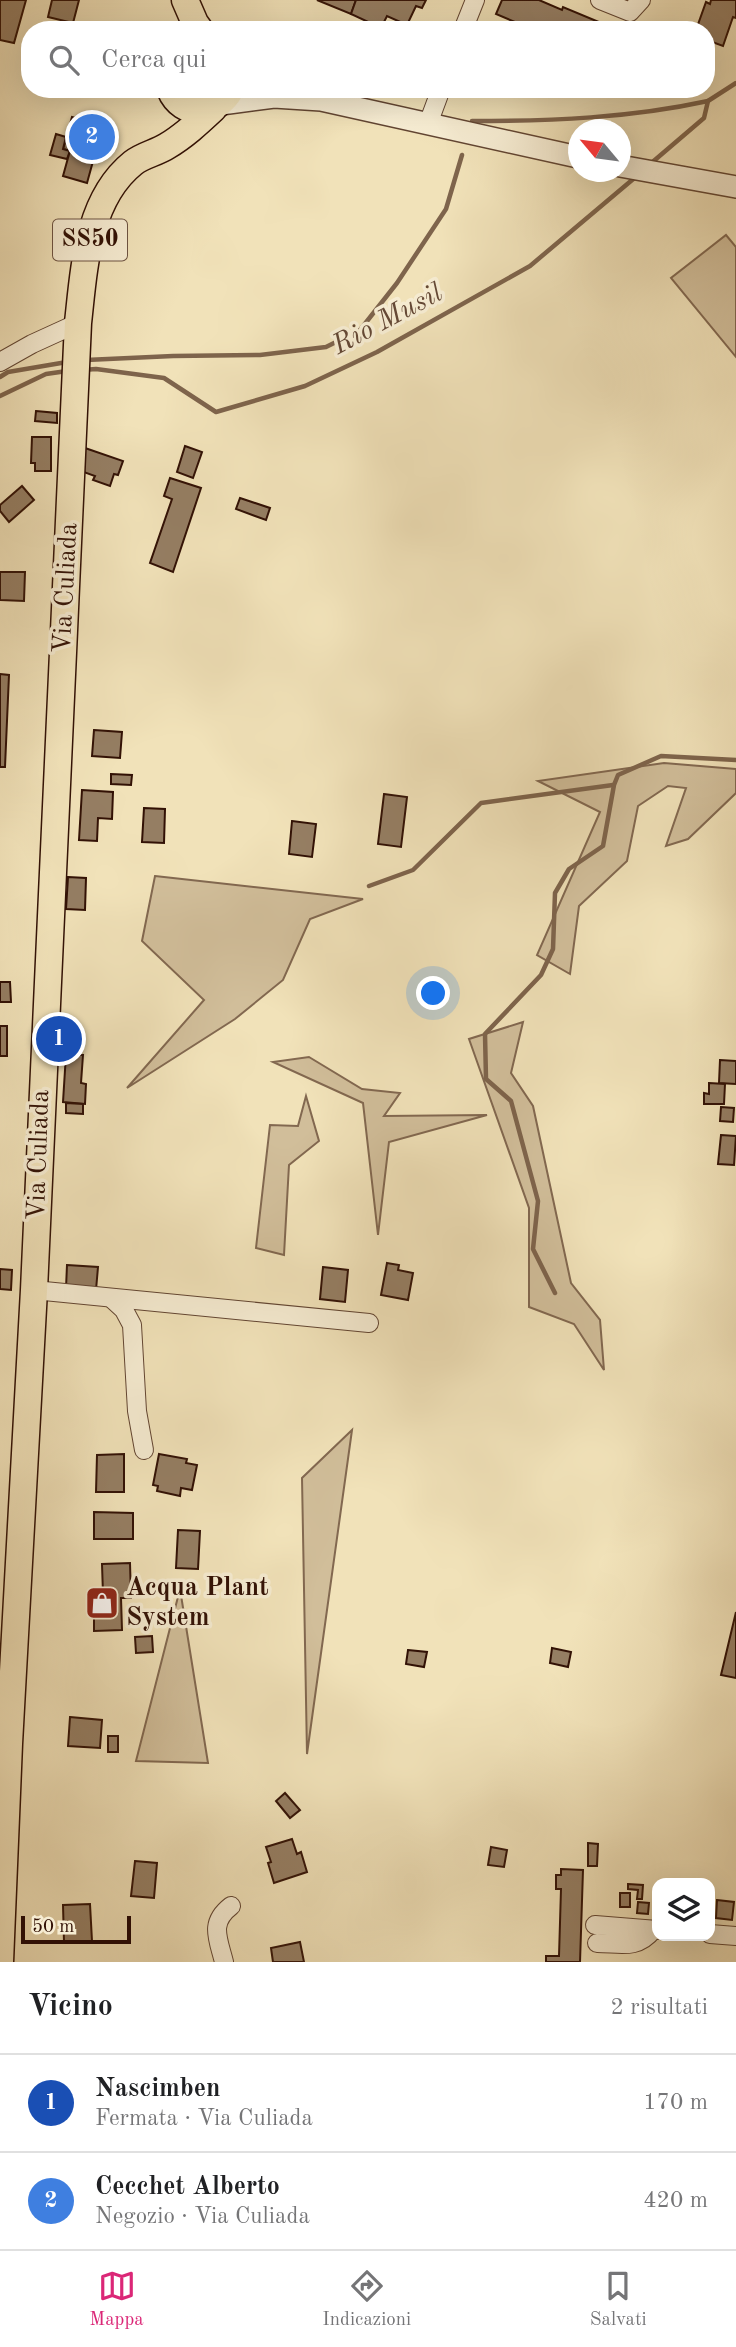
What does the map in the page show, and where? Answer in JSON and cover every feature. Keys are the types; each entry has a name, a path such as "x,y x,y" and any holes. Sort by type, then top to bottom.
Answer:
{"main road":[{"path":"174,0 175,21"},
{"path":"185,0 196,21"},
{"name":"Via Culiada","path":"0,1962 34,1290 77,332 87,251 96,220 104,201 122,174 143,157 173,118 170,98"},
{"name":"SS50","path":"176,98 194,111 222,101"},
{"name":"Via Culiada","path":"143,157 180,137 222,101"}],"street":[{"path":"467,21 475,0"},
{"path":"600,0 630,12 641,0"},
{"path":"222,101 262,98"},
{"path":"290,98 321,100 568,155"},
{"path":"316,98 321,100"},
{"path":"428,124 438,98"},
{"path":"631,168 736,187"},
{"path":"0,362 32,344 77,332"},
{"path":"34,1290 369,1323"},
{"path":"111,1298 124,1310 132,1325 137,1411 144,1450"},
{"path":"224,1962 216,1926 221,1913 231,1906"},
{"path":"596,1934 652,1930"},
{"path":"715,1935 736,1937"}],"shaded area":[{"path":"726,235 736,247 736,357 671,278"},
{"path":"664,763 736,769 736,793 688,839 666,846 686,788 668,786 638,806 627,861 579,906 570,974 537,955 600,812 538,781"},
{"path":"155,876 363,899 310,919 283,980 235,1019 127,1088 204,1000 142,941"},
{"path":"523,1022 511,1073 533,1106 571,1283 600,1320 604,1370 574,1324 529,1307 529,1208 469,1039"},
{"path":"309,1057 362,1089 400,1093 384,1116 487,1115 389,1142 378,1235 363,1103 273,1062"},
{"path":"306,1096 319,1141 289,1165 284,1255 256,1248 270,1125 298,1126"},
{"path":"352,1430 307,1754 302,1478"},
{"path":"180,1589 208,1763 136,1761"}],"building":[{"path":"0,0 26,0 14,43 0,40"},
{"path":"52,0 79,0 74,21 48,17"},
{"path":"317,0 356,0 351,14"},
{"path":"356,0 426,0 422,8 416,6 409,21 398,21 387,16 384,21 366,21 351,14"},
{"path":"502,0 539,0 596,21 513,21 496,14"},
{"path":"711,0 736,0 736,18 733,17 723,46 715,43 715,21 699,21 706,2 710,4"},
{"path":"72,117 95,124 87,152 71,147 70,151 63,149"},
{"path":"56,134 66,137 63,149 70,151 67,159 50,155"},
{"path":"71,147 95,154 87,183 63,176"},
{"path":"36,411 57,413 57,423 35,421"},
{"path":"32,437 51,437 51,471 35,471 35,463 31,463"},
{"path":"185,446 202,452 193,478 177,472"},
{"path":"85,448 123,461 110,486 93,480 95,476 78,470"},
{"path":"170,478 201,488 173,572 150,563 172,499 164,496"},
{"path":"22,486 34,500 9,522 0,511 0,505"},
{"path":"240,498 270,508 266,520 236,509"},
{"path":"0,572 25,572 24,601 0,600"},
{"path":"0,674 9,675 5,767 0,767"},
{"path":"94,730 122,732 120,758 92,756"},
{"path":"111,774 132,775 131,785 111,784"},
{"path":"82,790 113,792 112,819 98,818 97,841 79,840"},
{"path":"384,794 407,797 401,847 378,844"},
{"path":"144,808 165,809 164,843 142,842"},
{"path":"292,821 316,824 312,857 289,854"},
{"path":"68,877 86,878 85,910 66,909"},
{"path":"0,982 10,982 11,1002 0,1002"},
{"path":"0,1026 7,1026 7,1056 0,1056"},
{"path":"66,1054 83,1055 81,1083 86,1084 85,1104 63,1102"},
{"path":"720,1060 736,1061 736,1084 719,1083"},
{"path":"709,1083 725,1084 724,1104 704,1104 704,1093 709,1094"},
{"path":"66,1103 83,1104 83,1114 66,1113"},
{"path":"721,1107 734,1108 733,1122 720,1121"},
{"path":"721,1135 736,1136 734,1165 718,1164"},
{"path":"387,1263 399,1265 398,1270 413,1273 408,1300 381,1295"},
{"path":"67,1265 98,1267 96,1290 66,1288"},
{"path":"323,1267 348,1270 345,1302 320,1299"},
{"path":"0,1269 12,1270 11,1290 0,1289"},
{"path":"124,1454 124,1492 96,1492 97,1455"},
{"path":"159,1454 187,1459 186,1463 197,1465 192,1490 181,1488 180,1496 157,1491 158,1486 153,1485"},
{"path":"94,1512 133,1513 133,1539 94,1539"},
{"path":"178,1530 200,1531 198,1569 176,1568"},
{"path":"130,1563 131,1598 121,1598 122,1630 94,1631 94,1594 103,1594 102,1564"},
{"path":"736,1612 736,1678 721,1675"},
{"path":"152,1636 153,1652 136,1653 135,1637"},
{"path":"552,1648 571,1652 568,1667 550,1663"},
{"path":"408,1650 427,1652 424,1667 406,1664"},
{"path":"70,1717 102,1720 100,1748 68,1746"},
{"path":"108,1736 118,1736 118,1752 108,1752"},
{"path":"285,1793 300,1810 290,1818 276,1801"},
{"path":"292,1839 297,1854 301,1852 307,1872 274,1883 266,1847"},
{"path":"588,1843 598,1844 597,1866 588,1866"},
{"path":"491,1847 507,1850 504,1867 488,1865"},
{"path":"135,1861 157,1863 154,1898 131,1896"},
{"path":"561,1869 583,1870 580,1962 546,1962 546,1956 559,1956 561,1889 556,1889 556,1875 561,1875"},
{"path":"628,1884 643,1885 642,1899 637,1899 638,1890 628,1889"},
{"path":"620,1893 630,1893 630,1907 620,1907"},
{"path":"717,1900 734,1902 732,1920 716,1918"},
{"path":"638,1902 649,1903 648,1914 637,1913"},
{"path":"90,1904 92,1941 64,1942 63,1905"},
{"path":"300,1942 304,1962 273,1962 271,1948"}],"waterway":[{"name":"Rio Musil","path":"715,96 736,83"},
{"name":"Rio Musil","path":"649,165 704,118 708,101 713,98"},
{"path":"472,121 591,117 708,101"},
{"path":"86,360 260,355 326,347 360,330 397,283 446,209 462,155"},
{"name":"Rio Musil","path":"83,370 96,369 164,378 216,412 305,386 377,352 530,266 638,175"},
{"path":"0,377 8,372 67,362"},
{"name":"Rio Musil","path":"0,396 46,374 67,371"},
{"path":"555,1293 533,1249 538,1201 511,1101 486,1079 485,1034 541,975 553,949 555,893 569,869 603,846 618,775 661,756 736,760"},
{"path":"369,886 413,870 481,803 613,785"}],"place":[{"name":"Cecchet Alberto","path":"92,137"},
{"name":"Nascimben","path":"59,1039"},
{"name":"Acqua Plant System","path":"102,1603"}]}
